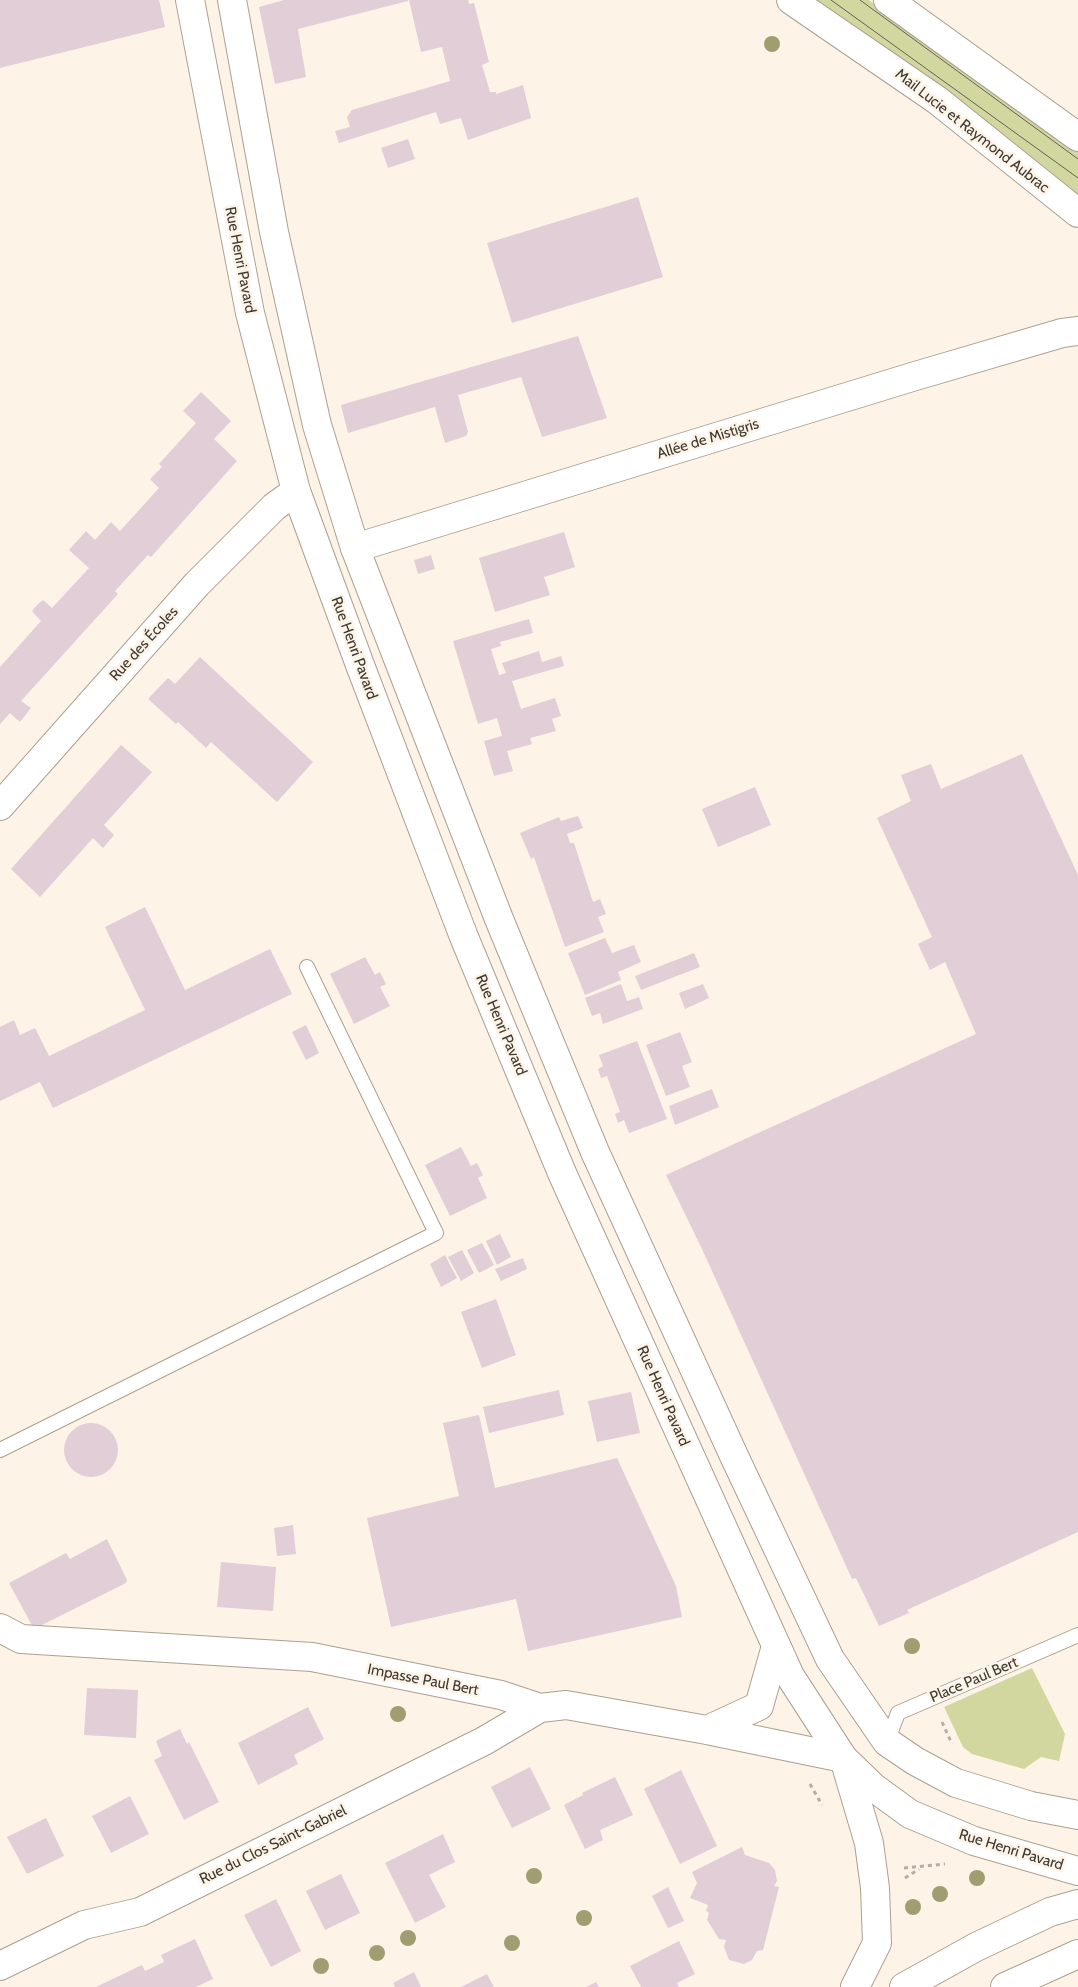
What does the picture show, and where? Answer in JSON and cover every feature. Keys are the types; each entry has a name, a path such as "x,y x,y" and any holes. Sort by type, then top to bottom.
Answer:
{"main road":[{"name":"Rue Henri Pavard","path":"190,0 250,313 296,491 460,928 562,1173 790,1676 843,1758 873,1787 910,1814 974,1841 1078,1870"},
{"path":"232,0 274,232 317,425 355,548 499,919 595,1152 830,1659 887,1742 914,1761 956,1784 1031,1806 1078,1815"},
{"name":"Mail Lucie et Raymond Aubrac","path":"791,0 937,100 1078,213"},
{"path":"888,0 1078,137"},
{"name":"Allée de Mistigris","path":"355,548 902,380 1073,330"},
{"name":"Rue des Écoles","path":"0,806 197,584 274,507 296,491"},
{"name":"Impasse Paul Bert","path":"0,1628 21,1639 312,1657 501,1695 540,1708 566,1705 707,1730 843,1758"},
{"path":"707,1730 759,1706 776,1646"},
{"name":"Rue du Clos Saint-Gabriel","path":"0,1966 84,1925 140,1912 484,1741 540,1708"},
{"path":"843,1758 870,1843 876,1888 877,1943 854,1987"},
{"path":"904,1987 993,1939 1050,1912 1078,1904"},
{"path":"1005,1987 1078,1954"},
{"path":"1038,1987 1078,1969"}],"lane":[{"path":"0,1450 436,1233 307,967"},
{"name":"Place Paul Bert","path":"887,1742 898,1713 1078,1635"}],"path":[{"path":"940,1718 952,1744 957,1748"}],"green space":[{"path":"814,0 869,0 1078,149 1078,195 1047,169"},
{"path":"1032,1668 1065,1734 1059,1761 1041,1757 1024,1769 972,1754 963,1747 944,1707"}],"building":[{"path":"0,0 159,0 165,27 0,68"},
{"path":"284,0 408,1 298,29 306,77 275,84 259,7"},
{"path":"409,0 468,0 469,4 474,3 489,62 482,65 490,92 496,92 496,94 523,85 531,118 468,140 461,118 440,124 436,112 339,143 335,131 350,127 347,117 352,110 450,81 442,47 421,52"},
{"path":"408,139 415,159 388,168 381,148"},
{"path":"638,197 663,277 512,323 487,243"},
{"path":"578,336 607,418 542,437 521,377 458,395 468,432 466,436 445,443 435,407 348,433 341,405"},
{"path":"201,392 231,421 214,439 237,461 151,557 148,555 115,591 118,594 21,701 31,708 20,722 10,713 0,724 0,667 41,621 32,611 43,600 52,608 89,568 69,550 86,531 95,540 111,522 120,531 159,488 150,479 162,467 159,464 196,423 183,411"},
{"path":"564,532 575,567 544,577 550,595 495,612 479,558"},
{"path":"431,555 435,569 418,574 414,560"},
{"path":"529,619 533,633 500,642 501,646 491,649 499,675 506,673 502,663 539,651 542,662 561,656 564,666 512,681 521,709 555,698 561,716 552,719 556,731 530,738 532,744 507,751 513,771 494,776 484,741 502,736 497,718 478,724 453,641"},
{"path":"200,657 313,762 277,802 211,742 206,748 178,722 176,724 148,699 168,678 175,684"},
{"path":"121,745 152,772 104,825 114,835 103,848 93,838 40,897 11,869"},
{"path":"1022,754 1078,875 1078,1532 907,1610 909,1613 879,1626 856,1578 852,1579 702,1249 666,1175 976,1034 945,962 930,970 918,944 932,937 877,818 911,801 901,775 931,764 941,789"},
{"path":"755,787 771,825 718,847 702,809"},
{"path":"578,816 583,828 567,834 570,843 574,843 593,902 600,899 606,914 598,917 604,932 565,947 534,857 531,859 520,833 559,817 561,821"},
{"path":"145,907 185,990 270,949 292,994 53,1108 40,1082 0,1101 0,1027 14,1020 20,1035 35,1028 49,1056 145,1010 105,927"},
{"path":"605,938 612,953 634,945 641,962 618,972 621,980 585,995 568,953"},
{"path":"694,953 700,967 641,990 635,976"},
{"path":"365,957 375,975 380,972 386,984 380,987 390,1006 354,1024 330,974"},
{"path":"621,984 627,1001 639,997 643,1009 603,1024 600,1013 592,1016 585,998"},
{"path":"703,984 709,998 685,1009 679,993"},
{"path":"306,1025 319,1053 306,1060 292,1032"},
{"path":"680,1032 692,1062 682,1066 690,1087 666,1096 646,1045"},
{"path":"637,1041 667,1119 629,1133 624,1120 618,1123 615,1114 620,1112 607,1076 601,1078 598,1069 603,1066 599,1055"},
{"path":"712,1089 719,1107 675,1125 669,1106"},
{"path":"461,1147 471,1166 477,1163 483,1175 478,1178 487,1198 450,1216 425,1165"},
{"path":"500,1234 511,1257 497,1265 486,1241"},
{"path":"482,1243 494,1265 479,1273 467,1250"},
{"path":"462,1250 474,1273 461,1281 448,1257"},
{"path":"445,1255 457,1278 441,1287 430,1264"},
{"path":"523,1258 527,1269 501,1281 495,1269"},
{"path":"496,1299 516,1355 482,1368 461,1312"},
{"path":"559,1390 564,1415 489,1433 483,1407"},
{"path":"631,1392 640,1433 597,1442 588,1401"},
{"path":"479,1415 495,1488 617,1458 676,1586 682,1617 528,1651 516,1599 391,1627 367,1518 459,1496 443,1423"},
{"path":"91,1423 101,1425 110,1431 116,1440 118,1450 116,1460 110,1469 101,1475 91,1477 81,1475 72,1469 66,1460 64,1450 66,1440 72,1431 81,1425"},
{"path":"293,1525 296,1554 277,1556 274,1528"},
{"path":"107,1539 127,1580 126,1583 34,1629 9,1583 66,1553 70,1559"},
{"path":"221,1562 276,1567 273,1611 217,1607"},
{"path":"87,1688 138,1690 136,1738 84,1735"},
{"path":"308,1707 324,1739 294,1755 298,1764 258,1785 238,1743"},
{"path":"180,1729 187,1744 189,1742 219,1802 184,1820 154,1760 162,1756 156,1741"},
{"path":"530,1767 551,1809 512,1828 491,1787"},
{"path":"681,1770 717,1846 680,1864 644,1789"},
{"path":"615,1777 633,1815 600,1830 603,1840 585,1849 564,1805 583,1795 582,1793"},
{"path":"130,1796 149,1834 111,1853 92,1816"},
{"path":"46,1818 64,1856 27,1874 7,1837"},
{"path":"443,1834 455,1862 429,1875 446,1907 415,1923 385,1863"},
{"path":"742,1847 745,1855 769,1863 775,1870 777,1881 774,1886 779,1887 763,1950 757,1951 752,1960 744,1964 729,1960 724,1947 726,1940 719,1939 707,1920 709,1913 706,1911 708,1905 690,1898 697,1883 692,1872"},
{"path":"341,1874 360,1913 325,1930 306,1891"},
{"path":"668,1887 684,1921 668,1928 652,1896"},
{"path":"276,1899 301,1951 271,1967 244,1915"},
{"path":"195,1939 213,1979 196,1987 96,1987 142,1965 145,1971 164,1962 161,1955"},
{"path":"679,1941 695,1974 677,1983 679,1987 641,1987 630,1966"},
{"path":"414,1972 421,1987 395,1987 393,1983"},
{"path":"487,1974 494,1987 461,1987"},
{"path":"596,1982 599,1987 586,1987"}],"tram line":[{"path":"831,0 1078,178"},
{"path":"860,0 1078,159"}]}
